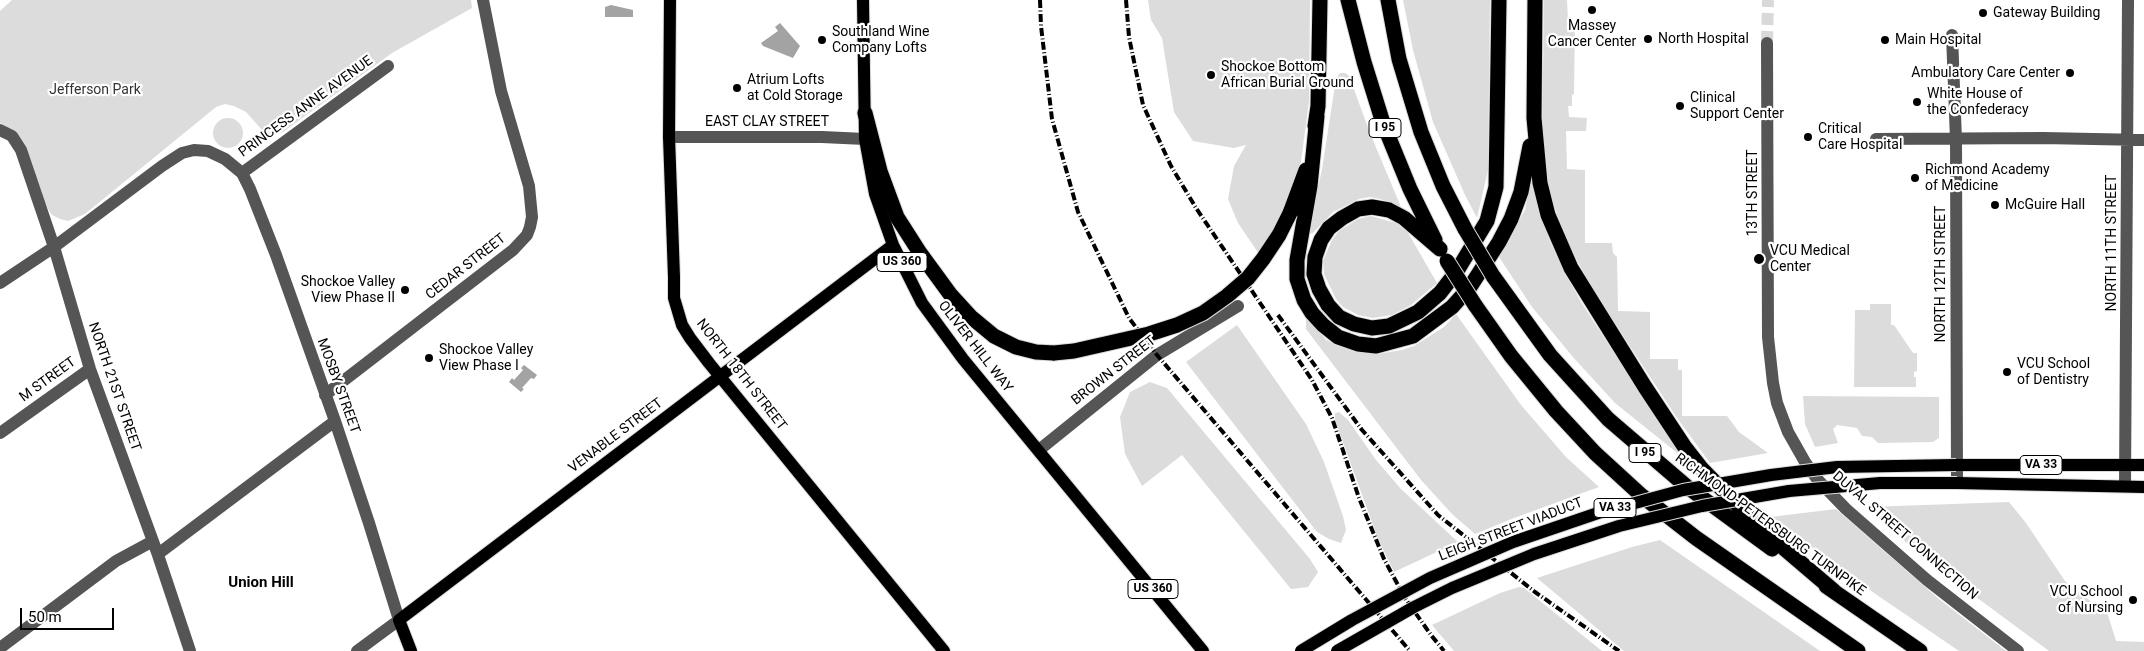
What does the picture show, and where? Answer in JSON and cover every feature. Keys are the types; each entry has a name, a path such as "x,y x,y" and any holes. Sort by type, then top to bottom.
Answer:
{"highway":[{"path":"1320,0 1316,116 1310,186 1297,260 1297,279 1304,300 1312,313 1322,325 1338,336 1358,344 1376,346 1413,336 1452,307 1470,287 1511,219 1528,166 1534,118"},
{"name":"I 95","path":"1348,0 1364,62 1383,123 1410,189 1444,255 1475,305 1511,356 1556,411 1595,453 1642,496 1696,538 1858,651"},
{"name":"RICHMOND-PETERSBURG TURNPIKE","path":"1388,0 1399,58 1421,132 1443,186 1465,230 1493,276 1530,330 1555,361 1589,400 1632,442 1716,510 1920,651"},
{"path":"1444,255 1404,218 1389,210 1372,207 1358,209 1329,228 1321,240 1315,257 1314,274 1319,289 1328,305 1339,317 1354,324 1372,328 1389,326 1418,312 1440,293 1457,272 1487,222 1496,186 1499,0"},
{"path":"1535,0 1534,118 1540,183 1558,242 1571,268 1629,362 1684,446 1702,469 1759,527 1834,591"},
{"path":"865,113 880,171 897,217 950,294 971,317 994,336 1016,346 1036,352 1054,353 1074,351 1149,334 1177,325 1203,312 1227,296 1248,278 1268,251 1290,213 1306,171 1313,144 1316,116"}],"main road":[{"name":"NORTH 18TH STREET","path":"670,0 669,137 674,298 682,325 720,376 944,651"},
{"name":"OLIVER HILL WAY","path":"863,0 865,140 876,194 893,245 922,303 948,340 1203,651"},
{"name":"VENABLE STREET","path":"399,620 893,245"},
{"name":"VA 33","path":"1956,465 2144,465"},
{"name":"LEIGH STREET VIADUCT","path":"1301,651 1352,620 1430,578 1513,542 1598,513 1683,490 1771,475 1837,467 1956,465"},
{"name":"VA 33","path":"1337,651 1414,607 1452,588 1534,554 1619,526 1702,506 1789,491 1880,483 1957,482 2144,487"},
{"name":"MOSBY STREET","path":"399,620 411,651"}],"street":[{"name":"CEDAR STREET","path":"325,395 513,250 527,235 532,210 529,186 501,91 483,0"},
{"name":"NORTH 11TH STREET","path":"2125,486 2128,0"},
{"name":"NORTH 12TH STREET","path":"1952,35 1956,140 1957,482"},
{"name":"13TH STREET","path":"1767,43 1769,343 1777,403"},
{"name":"PRINCESS ANNE AVENUE","path":"242,173 388,66"},
{"name":"NORTH 21ST STREET","path":"5,132 19,146 54,247 90,369 158,554 190,651"},
{"name":"EAST CLAY STREET","path":"669,137 822,137 865,140"},
{"path":"1876,140 2043,138 2144,140"},
{"name":"MOSBY STREET","path":"54,247 177,156 188,151 208,151 225,159 242,173 276,255 335,421 399,620"},
{"path":"0,283 54,247"},
{"name":"BROWN STREET","path":"1039,450 1156,355 1238,306"},
{"name":"M STREET","path":"0,433 90,369"},
{"name":"DUVAL STREET CONNECTION","path":"1777,403 1794,445 1805,462 1832,495 1927,580 2018,651"},
{"path":"158,554 335,421"},
{"path":"0,648 116,561 153,541"},
{"name":"VENABLE STREET","path":"357,651 399,620"}],"green space":[{"name":"Jefferson Park","path":"12,0 471,0 472,8 392,53 283,132 271,135 262,130 246,112 234,106 225,104 216,107 85,214 68,221 52,215 7,127 0,123 0,11"},
{"path":"1148,0 1310,0 1309,101 1301,162 1278,225 1259,254 1238,223 1228,199 1234,166 1246,145 1234,148 1193,141 1174,112 1162,38 1151,20"},
{"path":"1403,0 1490,0 1488,170 1477,218 1433,122 1413,50"},
{"path":"1544,0 1567,0 1568,21 1575,22 1574,94 1572,95 1572,106 1568,106 1569,117 1587,118 1586,131 1566,131 1567,169 1585,170 1585,243 1612,243 1613,253 1617,257 1618,311 1650,312 1650,359 1678,359 1678,370 1682,370 1682,416 1727,416 1739,432 1768,453 1710,463 1677,418 1591,287 1562,231 1549,188 1542,147"},
{"path":"1340,73 1345,73 1349,76 1370,133 1401,207 1370,197 1359,199 1333,212 1313,233 1308,234 1322,169 1336,79"},
{"path":"228,118 239,122 243,133 239,144 228,148 217,144 213,133 217,122"},
{"path":"1532,173 1535,197 1548,237 1561,265 1581,302 1681,456 1615,403 1572,356 1532,307 1499,257 1525,210"},
{"path":"1371,216 1396,223 1407,231 1437,283 1411,305 1392,315 1373,318 1358,315 1343,307 1336,299 1324,274 1323,261 1332,240 1339,231 1358,219"},
{"path":"1870,304 1891,304 1891,325 1894,325 1913,353 1917,353 1917,371 1914,372 1916,387 1854,387 1855,310 1870,310"},
{"path":"1456,314 1521,405 1566,457 1599,487 1475,534 1452,514 1421,480 1306,329 1306,316 1326,340 1344,348 1378,354 1414,346 1444,327"},
{"path":"1237,325 1306,424 1324,462 1343,516 1346,530 1341,543 1317,532 1186,362"},
{"path":"1150,382 1167,388 1310,559 1318,572 1308,587 1291,589 1182,455 1142,486 1125,454 1120,417 1130,392"},
{"path":"1803,396 1939,397 1939,438 1933,442 1878,443 1872,437 1862,436 1857,428 1837,425 1833,429 1838,443 1815,447 1805,424"},
{"path":"1339,412 1348,420 1376,460 1401,489 1458,542 1394,572 1378,539 1335,420 1335,413"},
{"path":"2009,502 2026,523 2065,581 2108,615 2116,641 2144,642 2144,651 2049,651 1941,571 1890,529 1868,507"},
{"path":"1836,509 1939,599 2006,651 1959,651 1877,595 1770,517"},
{"path":"1660,540 1820,651 1624,651 1537,578 1632,547"},
{"path":"1519,587 1524,588 1602,651 1454,651 1432,625 1500,593"}],"shaded area":[{"path":"611,5 633,10 633,17 605,17 605,7"},
{"path":"780,23 800,46 793,58 763,46 761,43 778,31 775,27"},
{"path":"524,365 537,375 534,379 531,378 522,388 524,389 521,392 509,382 512,378 514,380 523,370 521,368"}],"tunnel":[{"path":"1767,43 1768,0"}],"railway":[{"path":"1040,0 1041,26 1052,119 1078,212 1129,318 1157,355 1410,651"},
{"path":"1126,0 1129,37 1143,105 1171,166 1196,208 1312,380 1332,418 1359,498 1384,559 1405,598 1444,651"},
{"path":"1278,315 1362,430 1438,515 1535,592 1619,651"}],"place":[{"name":"Massey Cancer Center","path":"1592,10"},
{"name":"Gateway Building","path":"1983,13"},
{"name":"North Hospital","path":"1648,39"},
{"name":"Southland Wine Company Lofts","path":"822,40"},
{"name":"Main Hospital","path":"1885,40"},
{"name":"Ambulatory Care Center","path":"2070,73"},
{"name":"Shockoe Bottom African Burial Ground","path":"1211,75"},
{"name":"Atrium Lofts at Cold Storage","path":"737,88"},
{"name":"White House of the Confederacy","path":"1917,102"},
{"name":"Clinical Support Center","path":"1680,106"},
{"name":"Critical Care Hospital","path":"1808,137"},
{"name":"Richmond Academy of Medicine","path":"1915,178"},
{"name":"McGuire Hall","path":"1995,205"},
{"name":"VCU Medical Center","path":"1759,259"},
{"name":"Shockoe Valley View Phase II","path":"405,290"},
{"name":"Shockoe Valley View Phase I","path":"429,358"},
{"name":"VCU School of Dentistry","path":"2007,372"},
{"name":"VCU School of Nursing","path":"2133,600"}],"district":[{"name":"Union Hill","path":"261,583"}]}
